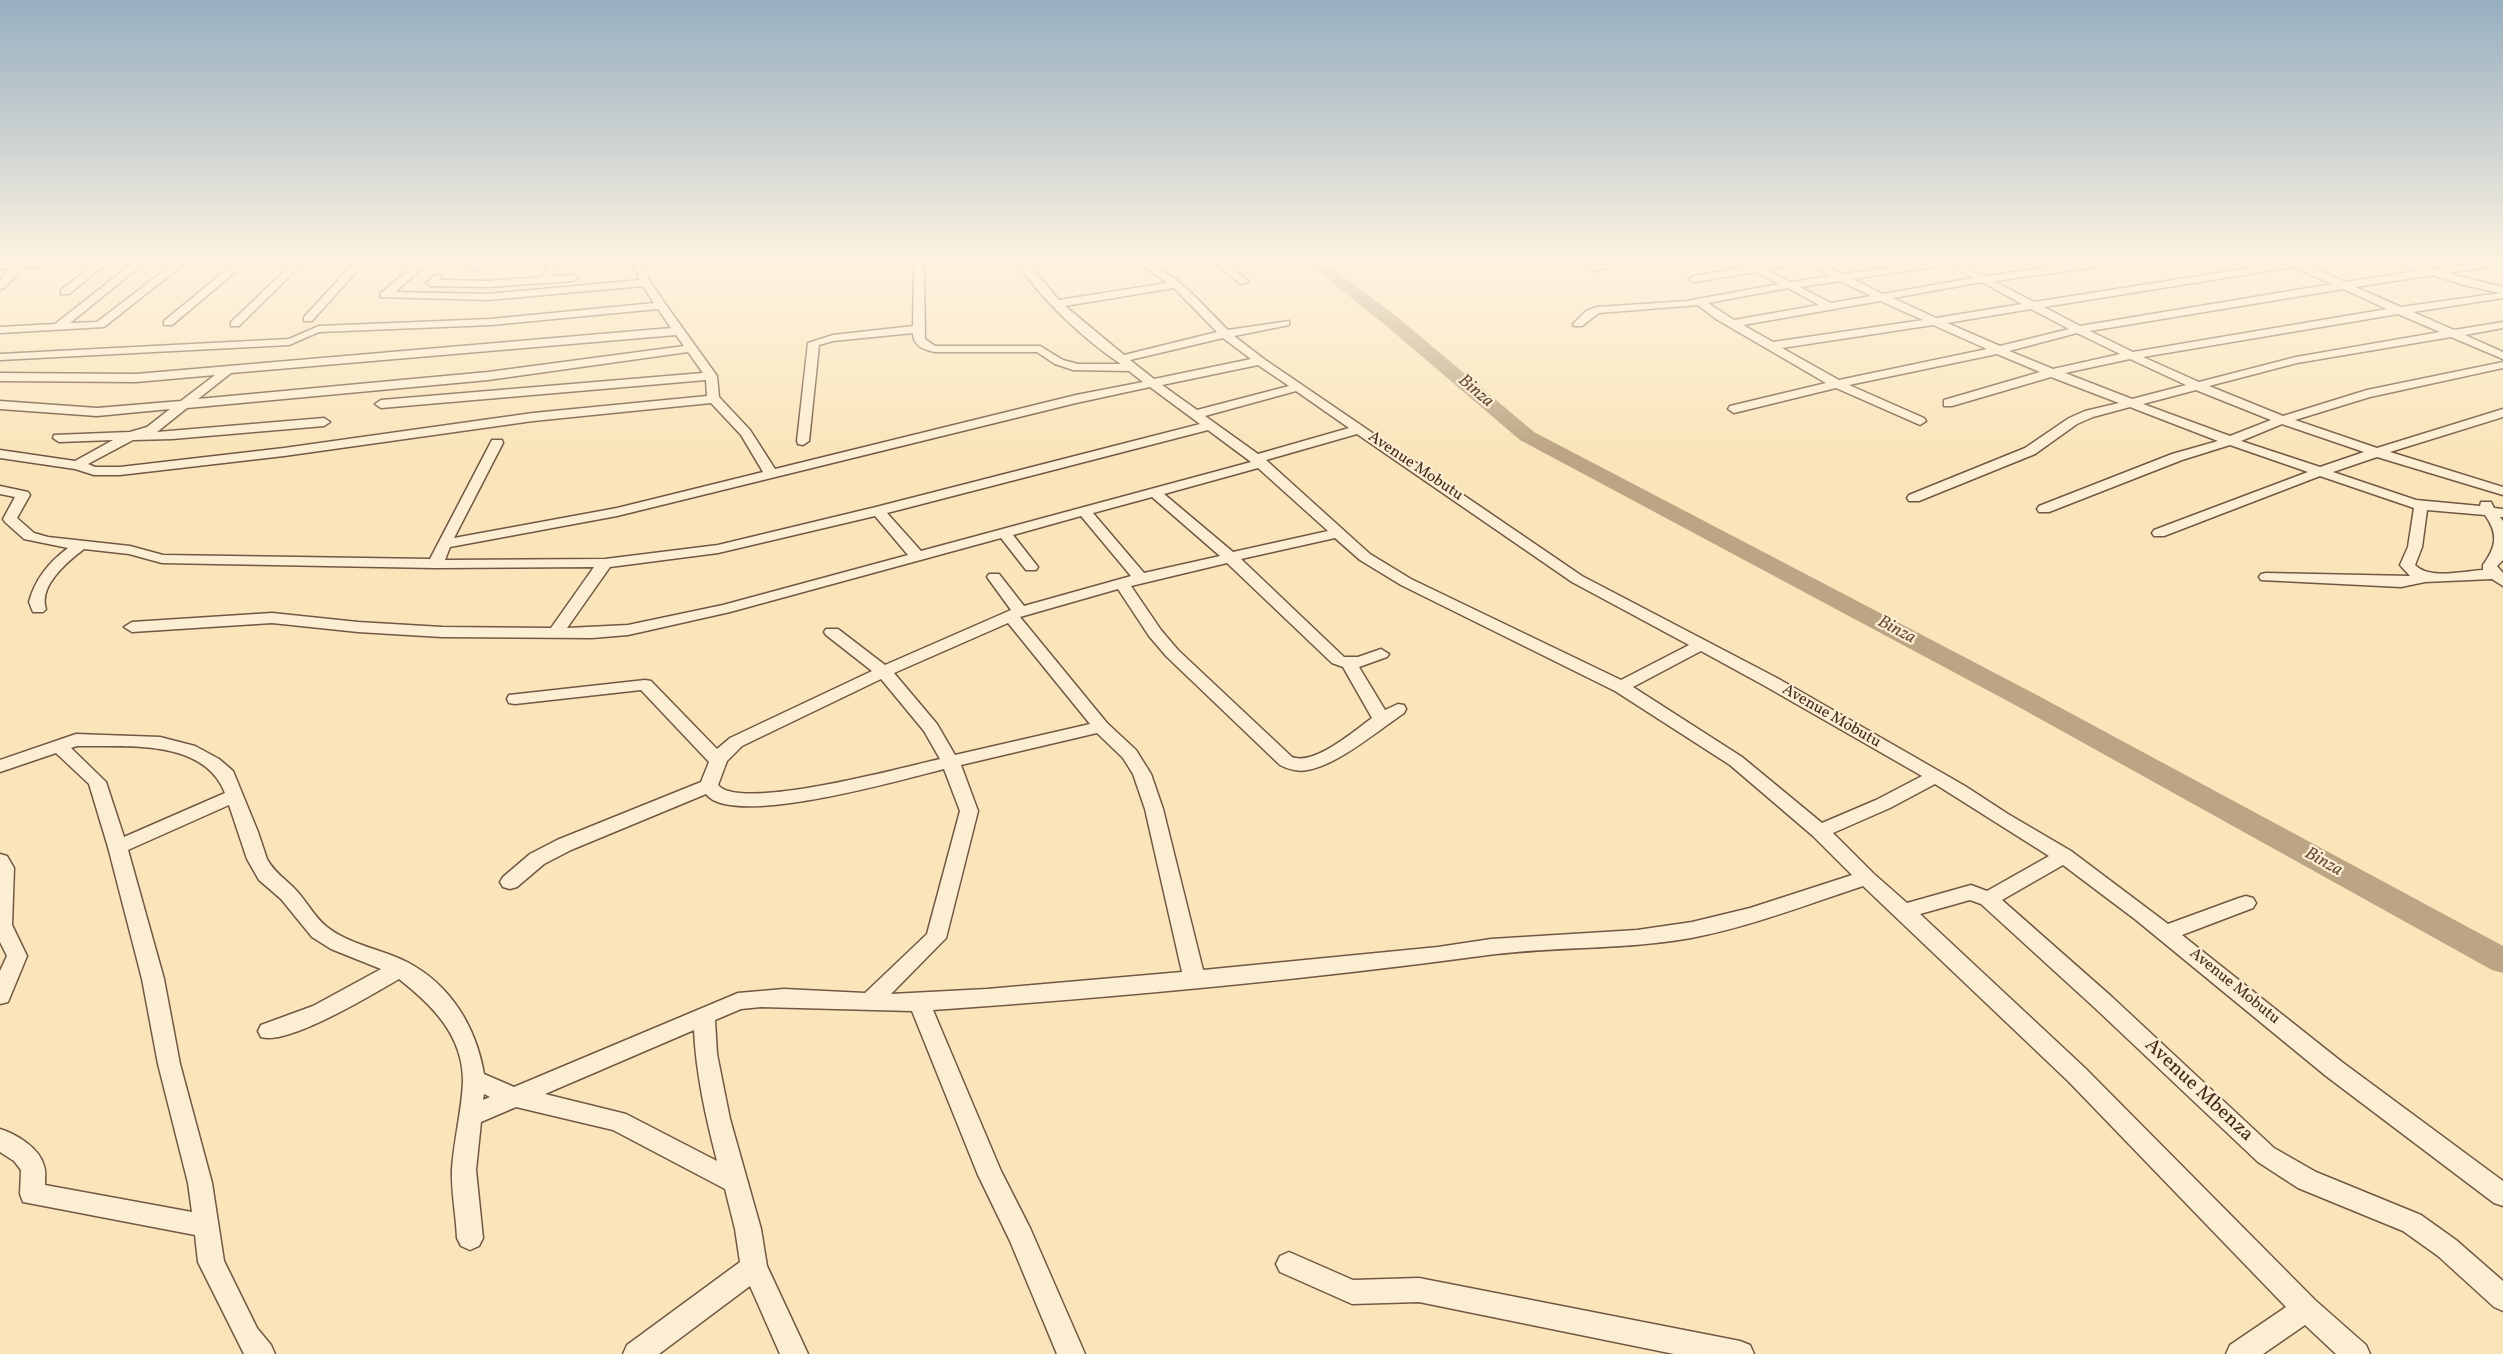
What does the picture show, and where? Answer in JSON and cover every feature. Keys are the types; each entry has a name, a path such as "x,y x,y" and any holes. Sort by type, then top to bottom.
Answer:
{"street":[{"path":"0,330 69,326"},
{"path":"0,357 289,342 299,340 319,328 371,326"},
{"path":"676,326 711,376 713,397 747,433 771,474"},
{"path":"1083,326 1153,384 1259,461 1365,557 1406,582 1621,687 1736,761 1820,831 1866,878 1904,911 2077,1075 2307,1309 2356,1354"},
{"name":"Avenue Mobutu","path":"1217,326 1260,361 1577,579 1772,682 1935,777 2064,856 2166,933 2334,1069 2503,1195"},
{"path":"803,441 814,343 833,338 919,329 919,340 922,344 935,349 1031,348 1045,351 1059,362 1077,368 1126,363 1224,333 1266,326"},
{"path":"1736,326 1837,384 1920,421"},
{"path":"1772,346 1907,326"},
{"path":"1945,326 2056,374 2230,441 2387,496 2421,506 2503,513"},
{"path":"2074,326 2282,420 2502,490"},
{"path":"1734,409 1781,396 1998,350 2097,326"},
{"path":"1948,404 1996,387 2109,360 2306,326"},
{"path":"2433,326 2503,356"},
{"path":"1914,498 2030,451 2073,421 2089,414 2296,360 2495,326"},
{"path":"0,377 136,378 585,341 679,331"},
{"path":"540,390 558,366 585,341"},
{"path":"0,405 97,412 488,376 692,348"},
{"path":"444,544 617,512 1066,402 1260,361"},
{"path":"2044,509 2176,457 2230,441 2282,420 2367,394 2503,365"},
{"path":"77,465 131,436 151,430 228,370"},
{"path":"381,404 711,376"},
{"path":"0,490 22,495 10,519 29,536 47,541 130,550 162,559 436,564 605,563 718,549 878,511 1202,420 1299,387"},
{"path":"0,454 77,465 104,472 175,466 484,423 707,400 713,397"},
{"path":"2160,533 2234,502 2433,433 2503,412"},
{"path":"59,438 216,433 324,422"},
{"path":"132,627 272,618 442,632 628,630 665,623 1154,492 1359,429"},
{"path":"436,564 444,544 497,443"},
{"path":"2499,577 2490,569 2490,565 2500,554 2502,538 2499,525 2486,506 2488,501 2502,490"},
{"path":"1154,492 1283,603 1338,660 1349,663 1381,654"},
{"path":"2421,506 2415,547 2407,565 2412,572 2425,578"},
{"path":"1083,510 1141,578"},
{"path":"878,511 916,555"},
{"path":"1003,532 1031,567"},
{"path":"709,786 717,760 724,750 736,742 977,628 1015,614 1141,578 1337,533"},
{"path":"38,609 36,601 45,577 57,563 81,545"},
{"path":"556,632 605,563"},
{"path":"994,577 1015,614 1101,727 1130,754 1142,774 1156,818 1194,980"},
{"path":"2266,577 2401,582 2425,578 2499,577"},
{"path":"1122,584 1155,633 1172,653 1286,761 1294,765 1312,764 1325,758 1398,709"},
{"path":"832,632 884,672 931,728 951,763 969,811 936,938 870,1001"},
{"path":"1621,687 1701,645"},
{"path":"1349,663 1381,719"},
{"path":"515,699 645,685 717,760"},
{"path":"709,786 717,795 736,800 800,797 1101,727"},
{"path":"0,766 85,739 160,743 189,750 213,763 227,775 249,832 256,859 266,875 288,894 319,932 338,943 400,968 431,992 458,1023 469,1051 474,1080 464,1170 470,1238"},
{"path":"59,746 97,782 118,847 153,979 169,1064 200,1184 211,1262 248,1337 261,1354"},
{"path":"1820,831 1883,804 1935,777"},
{"path":"510,882 537,859 564,845 709,786"},
{"path":"118,847 234,796"},
{"path":"1904,911 1971,892 1988,899 2064,856"},
{"path":"0,861 4,868 2,925 9,958 0,996"},
{"path":"471,1116 738,1001 760,998 919,1002 1083,991 1438,955 1491,947 1648,937 1692,930 1751,915 1866,878"},
{"name":"Avenue Mbenza","path":"1988,899 2104,1003 2266,1155 2307,1180 2412,1223 2428,1232 2503,1298"},
{"path":"2166,933 2246,903"},
{"path":"269,1031 294,1024 337,1005 400,968"},
{"path":"919,1002 990,1175 1022,1236 1071,1354"},
{"path":"704,1016 706,1054 718,1119 748,1229 754,1267 794,1354"},
{"path":"474,1080 514,1097 618,1121 735,1182"},
{"path":"0,1139 22,1154 33,1167 32,1194 206,1226"},
{"path":"1289,1264 1352,1292 1419,1290 1740,1354"},
{"path":"637,1354 754,1267"},
{"path":"2240,1354 2307,1309"}],"waterway":[{"name":"Binza","path":"1397,326 1527,436 2026,700 2503,961"}]}
